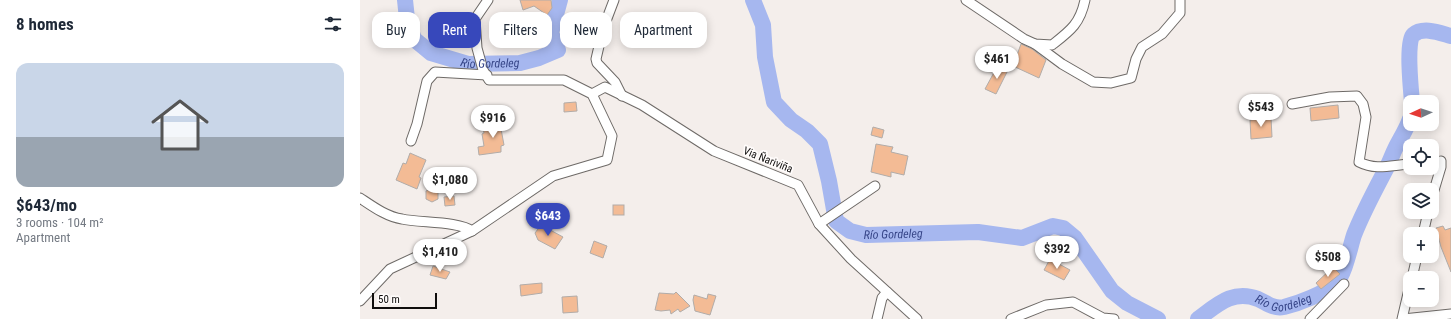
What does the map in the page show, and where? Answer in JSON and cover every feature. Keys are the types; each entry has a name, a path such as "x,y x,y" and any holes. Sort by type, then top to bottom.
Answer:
{"street":[{"path":"360,301 390,268 472,231 553,176 607,160 612,136 592,94 564,80 489,80 485,73 477,48 475,19 488,0"},
{"path":"614,0 603,29 596,59 597,63 615,82 622,96"},
{"path":"966,0 1024,39 1035,44 1062,64 1093,82 1111,83 1131,78 1136,59 1142,46 1162,34 1180,13 1180,0"},
{"path":"1035,44 1052,45 1072,30 1082,11 1085,0"},
{"path":"411,141 417,124 427,81 435,72 485,73"},
{"name":"Via Ñariviña","path":"592,94 605,87 642,105 714,151 798,185 819,224 851,259 917,319"},
{"path":"1292,104 1330,97 1357,96 1363,104 1366,117 1359,162 1368,167 1403,165"},
{"path":"1437,183 1442,167 1441,161 1439,161"},
{"path":"819,224 875,186"},
{"path":"360,198 386,214 400,219 446,224 468,228 472,231"},
{"path":"1310,319 1344,284"},
{"path":"876,319 882,298 887,292"},
{"path":"1011,319 1046,305 1073,302 1103,318 1114,319"},
{"path":"1405,307 1402,319 1451,314"}],"building":[{"path":"520,0 551,0 552,8 549,12 543,12 534,6 523,10"},
{"path":"1021,44 1032,49 1046,60 1039,78 1013,66"},
{"path":"998,65 1008,70 996,94 985,89"},
{"path":"1258,100 1272,100 1272,111 1258,107"},
{"path":"576,102 577,111 564,112 564,103"},
{"path":"1338,105 1339,118 1311,121 1310,108"},
{"path":"1271,118 1272,137 1251,139 1250,120"},
{"path":"509,121 510,127 501,129 504,145 501,146 501,152 479,155 478,147 484,146 482,134 484,133 483,127"},
{"path":"873,127 884,130 882,138 871,135"},
{"path":"876,144 893,147 891,152 908,156 904,175 891,172 891,177 871,172"},
{"path":"410,153 426,160 419,177 421,178 417,189 396,180 403,163 406,164"},
{"path":"432,188 438,191 438,199 432,202 426,199 426,191"},
{"path":"454,196 455,205 445,206 444,197"},
{"path":"613,205 624,205 624,215 613,215"},
{"path":"541,225 563,237 555,249 538,240 535,233"},
{"path":"1443,226 1445,230 1451,228 1451,272 1441,247 1439,239 1439,227"},
{"path":"594,241 607,246 603,258 590,253"},
{"path":"1050,259 1070,270 1064,280 1044,270"},
{"path":"433,266 450,272 446,279 430,275"},
{"path":"1333,267 1340,274 1321,289 1316,283"},
{"path":"542,283 542,293 521,296 520,285"},
{"path":"676,292 690,306 680,312 678,309 671,314 670,310 655,310 659,293 674,294"},
{"path":"708,294 716,296 710,315 695,311 693,300 694,295 707,299"},
{"path":"577,296 578,312 563,313 562,297"}],"waterway":[{"name":"Río Gordeleg","path":"405,0 407,19 414,39 431,53 468,64 520,63 539,58 558,50 551,33 560,0"},
{"name":"Río Gordeleg","path":"753,0 763,25 765,57 774,102 791,120 807,131 820,144 829,181 836,221 850,231 866,235 978,232 1022,238 1053,226 1063,228 1075,238 1112,291 1127,303 1158,319"},
{"name":"Río Gordeleg","path":"1411,95 1409,56 1411,39 1413,35 1417,32 1427,31 1451,36"},
{"name":"Río Gordeleg","path":"1198,319 1219,304 1233,297 1249,296 1273,306 1284,307 1311,298 1325,291 1336,283 1345,267 1354,235 1361,218 1405,131"}]}
